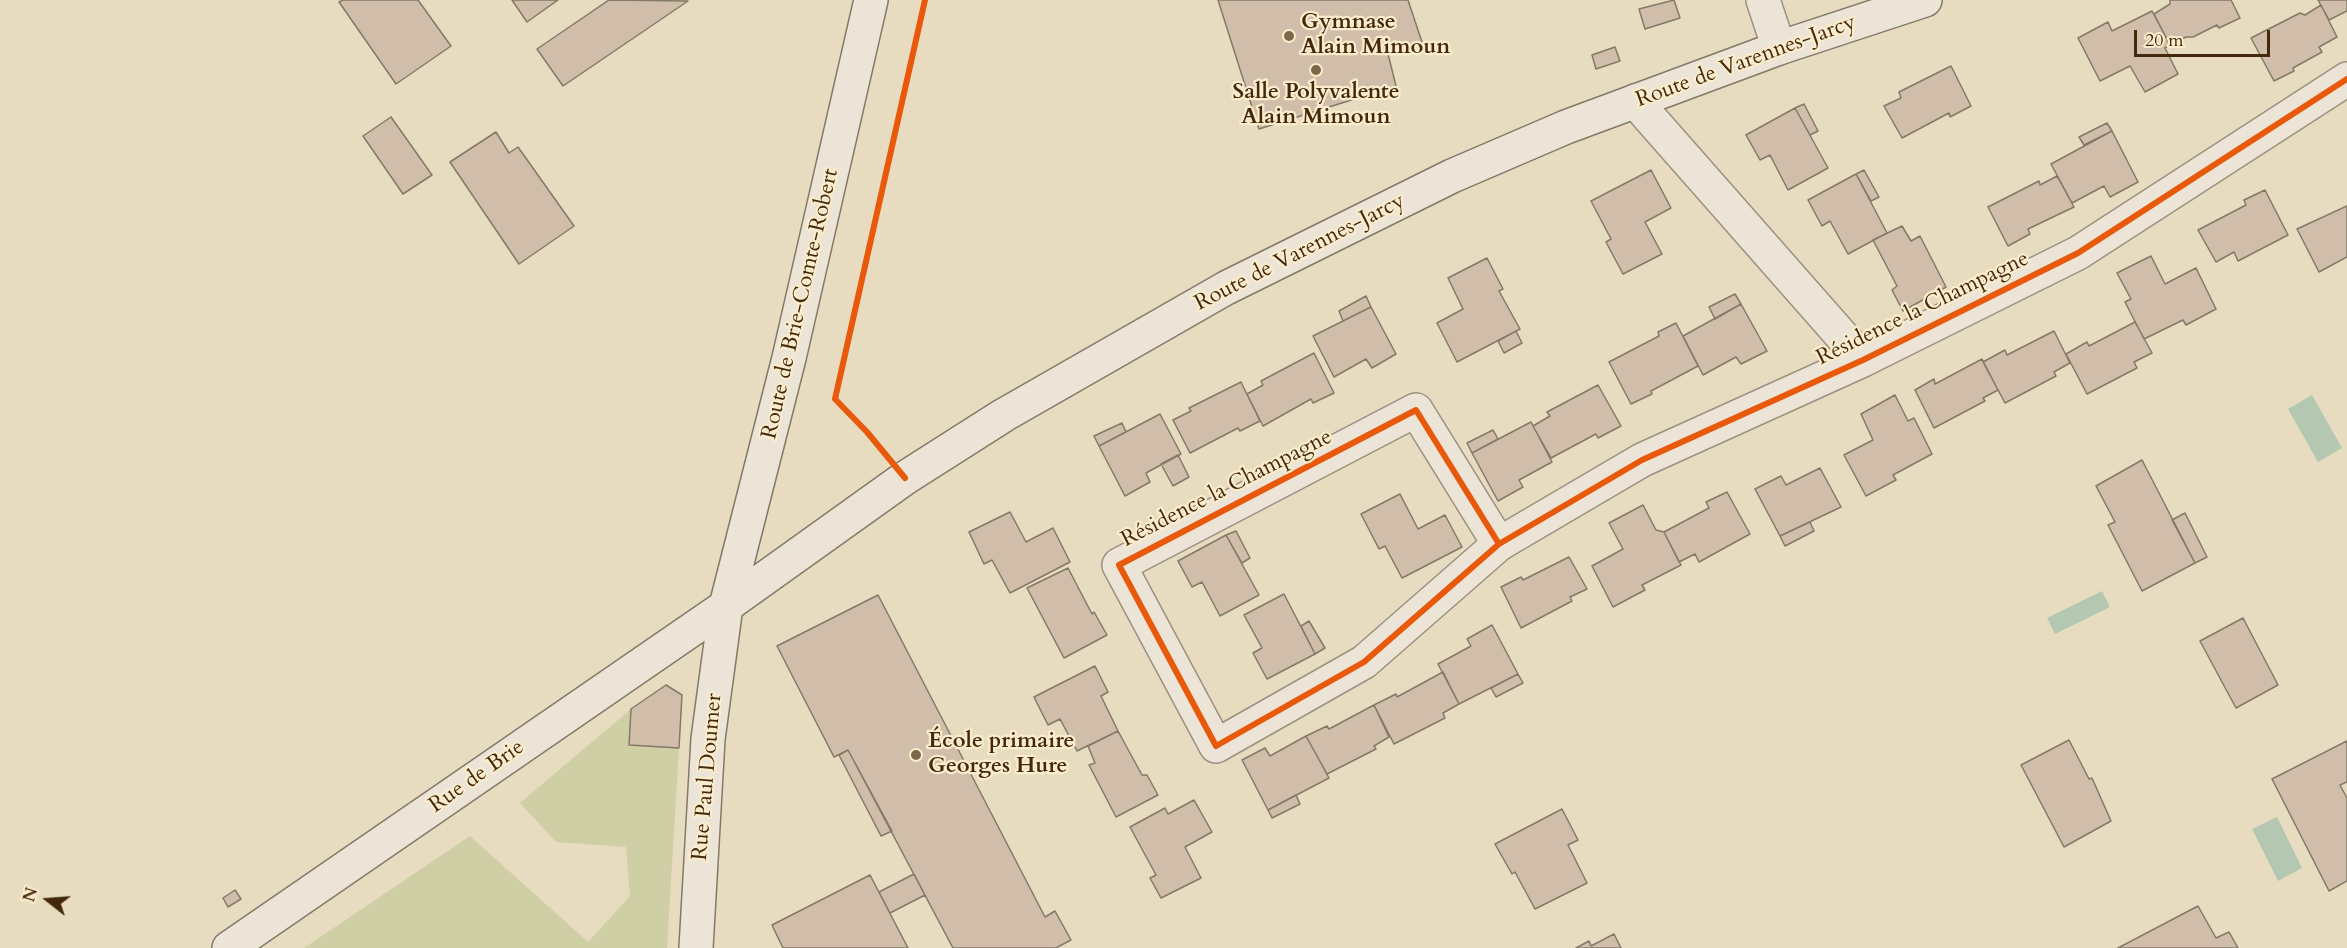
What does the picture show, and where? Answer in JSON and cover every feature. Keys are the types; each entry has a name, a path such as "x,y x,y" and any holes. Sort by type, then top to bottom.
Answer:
{"street":[{"name":"Route de Brie-Comte-Robert","path":"726,606 789,358 871,0"},
{"path":"1763,0 1779,48"},
{"name":"Route de Varennes-Jarcy","path":"726,606 905,478 995,420 1226,288 1452,176 1566,127 1779,48 1924,0"},
{"name":"Résidence la Champagne","path":"1499,544 1416,410 1119,565 1216,746 1364,662 1499,544 1642,460 1863,360 2078,253 2347,79"},
{"name":"Résidence la Champagne","path":"1635,101 1863,360"},
{"name":"Rue de Brie","path":"229,948 726,606"},
{"name":"Rue Paul Doumer","path":"696,948 708,739 726,606"}],"shaded area":[{"path":"2312,395 2342,448 2318,462 2288,409"},
{"path":"2102,591 2110,607 2055,634 2047,618"},
{"path":"631,709 630,745 679,748 667,948 304,948 470,836 588,942 630,896 626,847 556,842 520,803"},
{"path":"2277,817 2302,868 2278,881 2252,829"}],"building":[{"path":"343,0 418,0 451,46 396,84 339,2"},
{"path":"512,0 558,0 527,22"},
{"path":"609,0 688,1 563,86 537,49"},
{"name":"Salle Polyvalente Alain Mimoun","path":"1218,0 1408,0 1422,42 1388,54 1396,86 1259,129"},
{"path":"1674,0 1680,18 1645,29 1639,9"},
{"path":"2170,0 2231,0 2240,18 2170,45 2154,14 2170,4"},
{"path":"2318,0 2347,0 2347,11 2329,20"},
{"path":"2321,5 2337,37 2319,47 2322,52 2274,81 2251,38 2300,13 2305,15"},
{"path":"2152,11 2170,45 2165,48 2178,74 2145,92 2130,66 2100,81 2078,38 2108,22 2112,31"},
{"path":"1615,47 1620,61 1596,69 1592,55"},
{"path":"1951,66 1971,106 1950,117 1949,113 1902,138 1884,106 1901,98 1899,92"},
{"path":"1804,104 1818,131 1810,135 1795,108"},
{"path":"1795,108 1828,168 1788,190 1770,155 1760,160 1746,135"},
{"path":"391,117 432,175 403,194 363,136"},
{"path":"2107,123 2112,131 2084,145 2079,137"},
{"path":"2112,131 2138,182 2110,197 2104,186 2072,203 2051,164"},
{"path":"496,132 509,153 518,147 574,226 519,264 450,162"},
{"path":"1651,170 1671,208 1645,222 1662,254 1623,274 1606,242 1611,239 1591,201"},
{"path":"1864,170 1879,197 1871,201 1856,174"},
{"path":"1856,174 1887,233 1848,254 1830,221 1822,226 1808,200"},
{"path":"2057,176 2074,207 2028,229 2030,234 2008,246 1988,207 2039,181 2040,185"},
{"path":"2265,190 2288,235 2238,261 2234,252 2216,262 2198,230 2246,205 2244,200"},
{"path":"2347,206 2347,257 2319,272 2297,229"},
{"path":"1902,226 1911,241 1920,236 1946,287 1903,311 1892,290 1897,286 1873,240"},
{"path":"2151,256 2165,284 2196,268 2216,309 2186,325 2183,320 2144,339 2125,302 2131,299 2117,273"},
{"path":"1487,258 1503,289 1499,291 1520,329 1457,362 1437,323 1463,309 1448,278"},
{"path":"1735,294 1741,304 1715,319 1709,307"},
{"path":"1366,296 1371,307 1343,321 1339,311"},
{"path":"1741,304 1767,351 1741,364 1736,357 1703,375 1683,336"},
{"path":"1371,307 1396,354 1372,368 1366,359 1334,377 1313,336"},
{"path":"2135,322 2152,353 2134,362 2137,368 2087,394 2066,354 2087,342 2089,346"},
{"path":"1676,323 1698,366 1631,404 1609,362 1659,336 1658,332"},
{"path":"1516,331 1522,343 1504,353 1498,341"},
{"path":"2054,331 2070,363 2054,372 2056,376 2005,403 1983,362 2005,350 2007,355"},
{"path":"1314,353 1334,393 1313,403 1311,399 1263,426 1247,394 1263,385 1261,381"},
{"path":"1982,359 1998,390 1983,398 1985,401 1934,428 1915,390 1934,379 1935,384"},
{"path":"1241,382 1260,421 1240,431 1238,428 1190,453 1173,420 1191,411 1189,408"},
{"path":"1598,385 1621,426 1598,438 1596,434 1551,458 1533,426 1550,416 1547,412"},
{"path":"1895,395 1908,421 1914,418 1932,454 1893,475 1896,480 1866,496 1844,455 1873,440 1861,414"},
{"path":"1160,414 1181,454 1146,473 1150,482 1125,496 1099,446"},
{"path":"1531,422 1552,462 1519,480 1523,487 1498,501 1472,453"},
{"path":"1122,423 1126,432 1099,446 1094,436"},
{"path":"1493,430 1498,439 1472,453 1467,443"},
{"path":"1178,455 1189,477 1173,486 1161,464"},
{"path":"2142,460 2195,563 2142,591 2108,525 2115,522 2096,486"},
{"path":"1820,468 1841,507 1780,536 1755,489 1781,476 1786,485"},
{"path":"1727,492 1750,534 1699,562 1695,554 1679,562 1664,532 1709,508 1706,502"},
{"path":"1400,494 1418,529 1445,515 1462,547 1402,578 1385,546 1379,549 1361,514"},
{"path":"1643,505 1656,530 1664,532 1681,565 1642,585 1645,590 1613,607 1592,566 1623,549 1609,523"},
{"path":"1010,512 1026,542 1053,528 1070,562 1010,593 992,560 984,564 969,532"},
{"path":"2185,513 2207,557 2195,563 2172,520"},
{"path":"1810,522 1814,531 1785,546 1780,536"},
{"path":"1236,531 1250,558 1242,563 1226,535"},
{"path":"1226,535 1259,595 1220,616 1202,582 1192,587 1178,561"},
{"path":"1569,557 1587,589 1570,597 1572,601 1521,628 1501,587 1521,577 1523,580"},
{"path":"1068,568 1092,614 1094,612 1107,635 1064,658 1027,588"},
{"path":"1284,594 1315,654 1267,679 1253,653 1262,648 1244,615"},
{"path":"878,595 1045,917 1055,911 1071,940 1056,948 953,948 848,750 834,757 777,646"},
{"path":"2243,618 2278,685 2236,708 2200,641"},
{"path":"1309,621 1325,648 1315,654 1301,626"},
{"path":"1492,625 1518,674 1459,704 1438,664 1471,646 1467,639"},
{"path":"1095,666 1108,692 1101,696 1118,731 1077,751 1060,719 1048,725 1034,697"},
{"path":"1443,672 1459,704 1443,713 1445,718 1394,744 1374,705 1396,694 1397,697"},
{"path":"1518,674 1523,683 1496,697 1491,688"},
{"path":"666,685 682,695 679,748 629,745 631,709"},
{"path":"1374,705 1389,737 1374,746 1376,749 1327,774 1306,736 1327,726 1329,729"},
{"path":"1118,731 1142,775 1147,775 1158,795 1116,817 1089,765 1095,763 1088,746"},
{"path":"1306,736 1329,778 1268,810 1242,760 1265,748 1270,756"},
{"path":"2069,740 2089,779 2092,778 2111,821 2064,847 2021,765"},
{"path":"2347,741 2347,782 2340,785 2347,798 2347,881 2329,891 2272,779"},
{"path":"848,750 892,831 881,836 839,755"},
{"path":"1296,795 1300,804 1272,818 1268,810"},
{"path":"1194,800 1212,832 1185,847 1201,878 1161,898 1150,878 1156,875 1130,827 1165,808 1168,814"},
{"path":"1562,809 1578,840 1568,845 1587,883 1535,909 1515,872 1512,874 1495,844"},
{"path":"914,874 925,895 890,913 879,892"},
{"path":"870,875 908,948 783,948 772,925"},
{"path":"235,890 241,899 228,907 223,898"},
{"path":"2198,906 2216,938 2229,932 2238,948 2118,948"},
{"path":"1614,934 1621,948 1576,948 1589,941 1591,946"}],"cycle path":[{"path":"905,478 867,432 835,399 925,0"},
{"path":"1499,544 1416,410 1119,565 1216,746 1364,662 1499,544 1642,460 1863,360 2078,253 2347,79"}],"place":[{"name":"Gymnase Alain Mimoun","path":"1289,36"},
{"name":"Salle Polyvalente Alain Mimoun","path":"1316,70"},
{"name":"École primaire Georges Hure","path":"916,755"}]}
